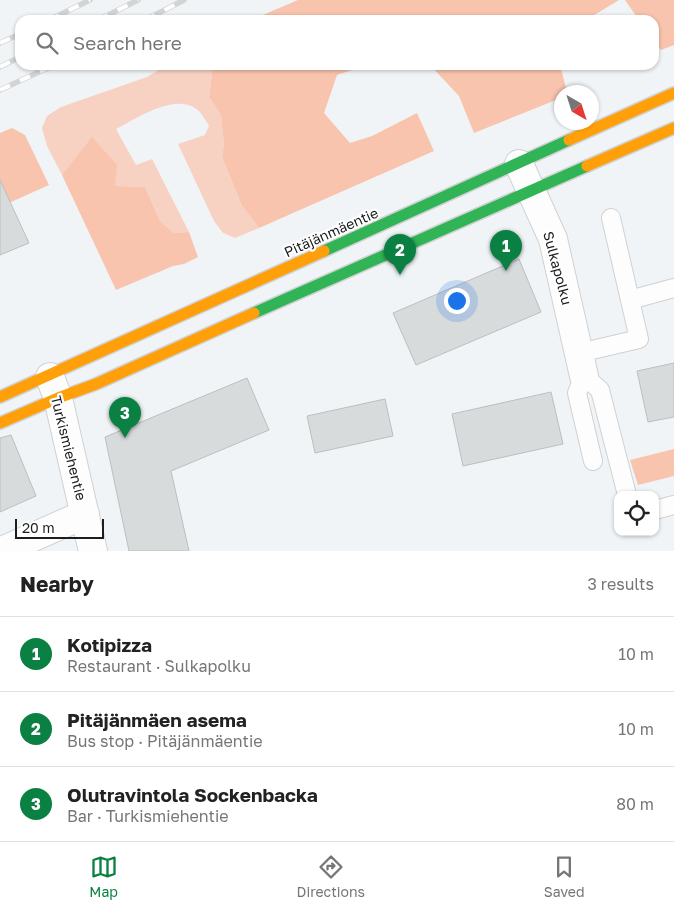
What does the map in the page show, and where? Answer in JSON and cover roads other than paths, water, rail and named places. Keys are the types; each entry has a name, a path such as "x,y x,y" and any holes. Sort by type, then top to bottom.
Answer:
{"main road":[{"name":"Pitäjänmäentie","path":"0,423 54,387 519,164 674,93"},
{"name":"Pitäjänmäentie","path":"0,397 54,387 104,381 397,249 674,128"}],"street":[{"name":"Sulkapolku","path":"519,164 553,239 582,365"},
{"name":"Turkismiehentie","path":"54,387 93,551"},
{"path":"2,551 85,514"}],"lane":[{"path":"582,365 639,339 611,218"},
{"path":"630,300 674,288"},
{"path":"582,365 577,393 593,461"},
{"path":"582,365 600,390 626,491"},
{"path":"659,509 674,505"}],"railway":[{"path":"59,15 90,0"},
{"path":"108,15 138,0"},
{"path":"155,15 184,0"},
{"path":"0,43 15,36"},
{"path":"0,67 15,60"},
{"path":"0,90 43,70"}],"place":[{"name":"Kotipizza","path":"506,271"},
{"name":"Pitäjänmäen asema","path":"400,275"},
{"name":"Olutravintola Sockenbacka","path":"125,438"}]}
